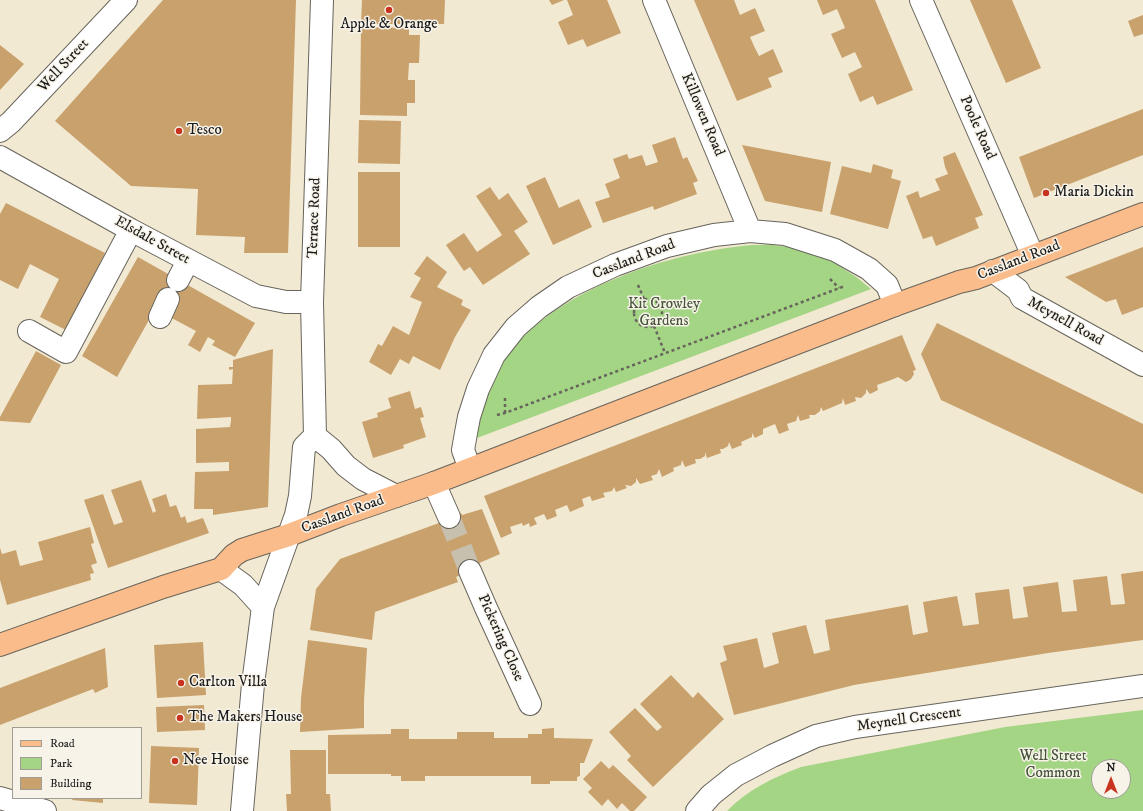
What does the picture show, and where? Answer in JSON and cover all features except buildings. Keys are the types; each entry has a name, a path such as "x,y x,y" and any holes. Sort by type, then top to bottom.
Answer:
{"main road":[{"name":"Cassland Road","path":"221,569 234,555 242,550 289,535 434,483 895,306 959,282 976,278 993,270 1143,214"},
{"path":"0,645 175,582 221,569"}],"street":[{"name":"Well Street","path":"0,131 11,122 126,0"},
{"name":"Terrace Road","path":"315,436 312,302 322,0"},
{"name":"Killowen Road","path":"654,0 750,230"},
{"name":"Poole Road","path":"921,0 1033,256"},
{"name":"Elsdale Street","path":"0,157 131,230 183,270 256,296 286,302 312,302"},
{"path":"29,332 66,352 131,230"},
{"name":"Cassland Road","path":"470,469 463,450 469,417 478,389 494,355 522,322 539,307 568,288 615,264 667,246 714,234 750,230 785,234 810,240 836,250 869,268 888,286 895,306"},
{"name":"Meynell Road","path":"993,270 1018,290 1022,298 1143,365"},
{"path":"242,811 253,684 263,607 289,535 300,496 304,447 315,436 331,449 346,466 363,479 396,496"},
{"path":"434,483 449,517"},
{"path":"221,569 244,585 263,607"},
{"name":"Pickering Close","path":"470,571 530,704"},
{"name":"Meynell Crescent","path":"697,811 711,795 736,775 772,756 816,736 855,727 1143,686"},
{"path":"0,798 45,811"}],"path":[{"path":"469,417 480,419 505,413 839,288 859,279 869,268"},
{"path":"830,278 839,288"},
{"path":"636,280 644,300"},
{"path":"648,298 656,301 662,308 663,312 661,320 654,326 647,327 641,325 634,316 636,306 644,300 648,298"},
{"path":"654,326 665,353"},
{"path":"504,391 505,413"}],"green space":[{"name":"Kit Crowley Gardens","path":"752,245 773,245 793,248 817,255 851,273 871,289 477,438 487,395 501,365 507,356 529,332 555,311 585,293 652,265 720,249"},
{"name":"Well Street Common","path":"1143,710 1143,811 727,811 752,790 781,775 801,767 1005,727"}],"tunnel":[{"path":"449,517 470,571"}],"place":[{"name":"Apple & Orange","path":"389,10"},
{"name":"Tesco","path":"179,131"},
{"name":"Maria Dickin","path":"1046,193"},
{"name":"Carlton Villa","path":"181,683"},
{"name":"The Makers House","path":"180,718"},
{"name":"Nee House","path":"175,761"}]}
